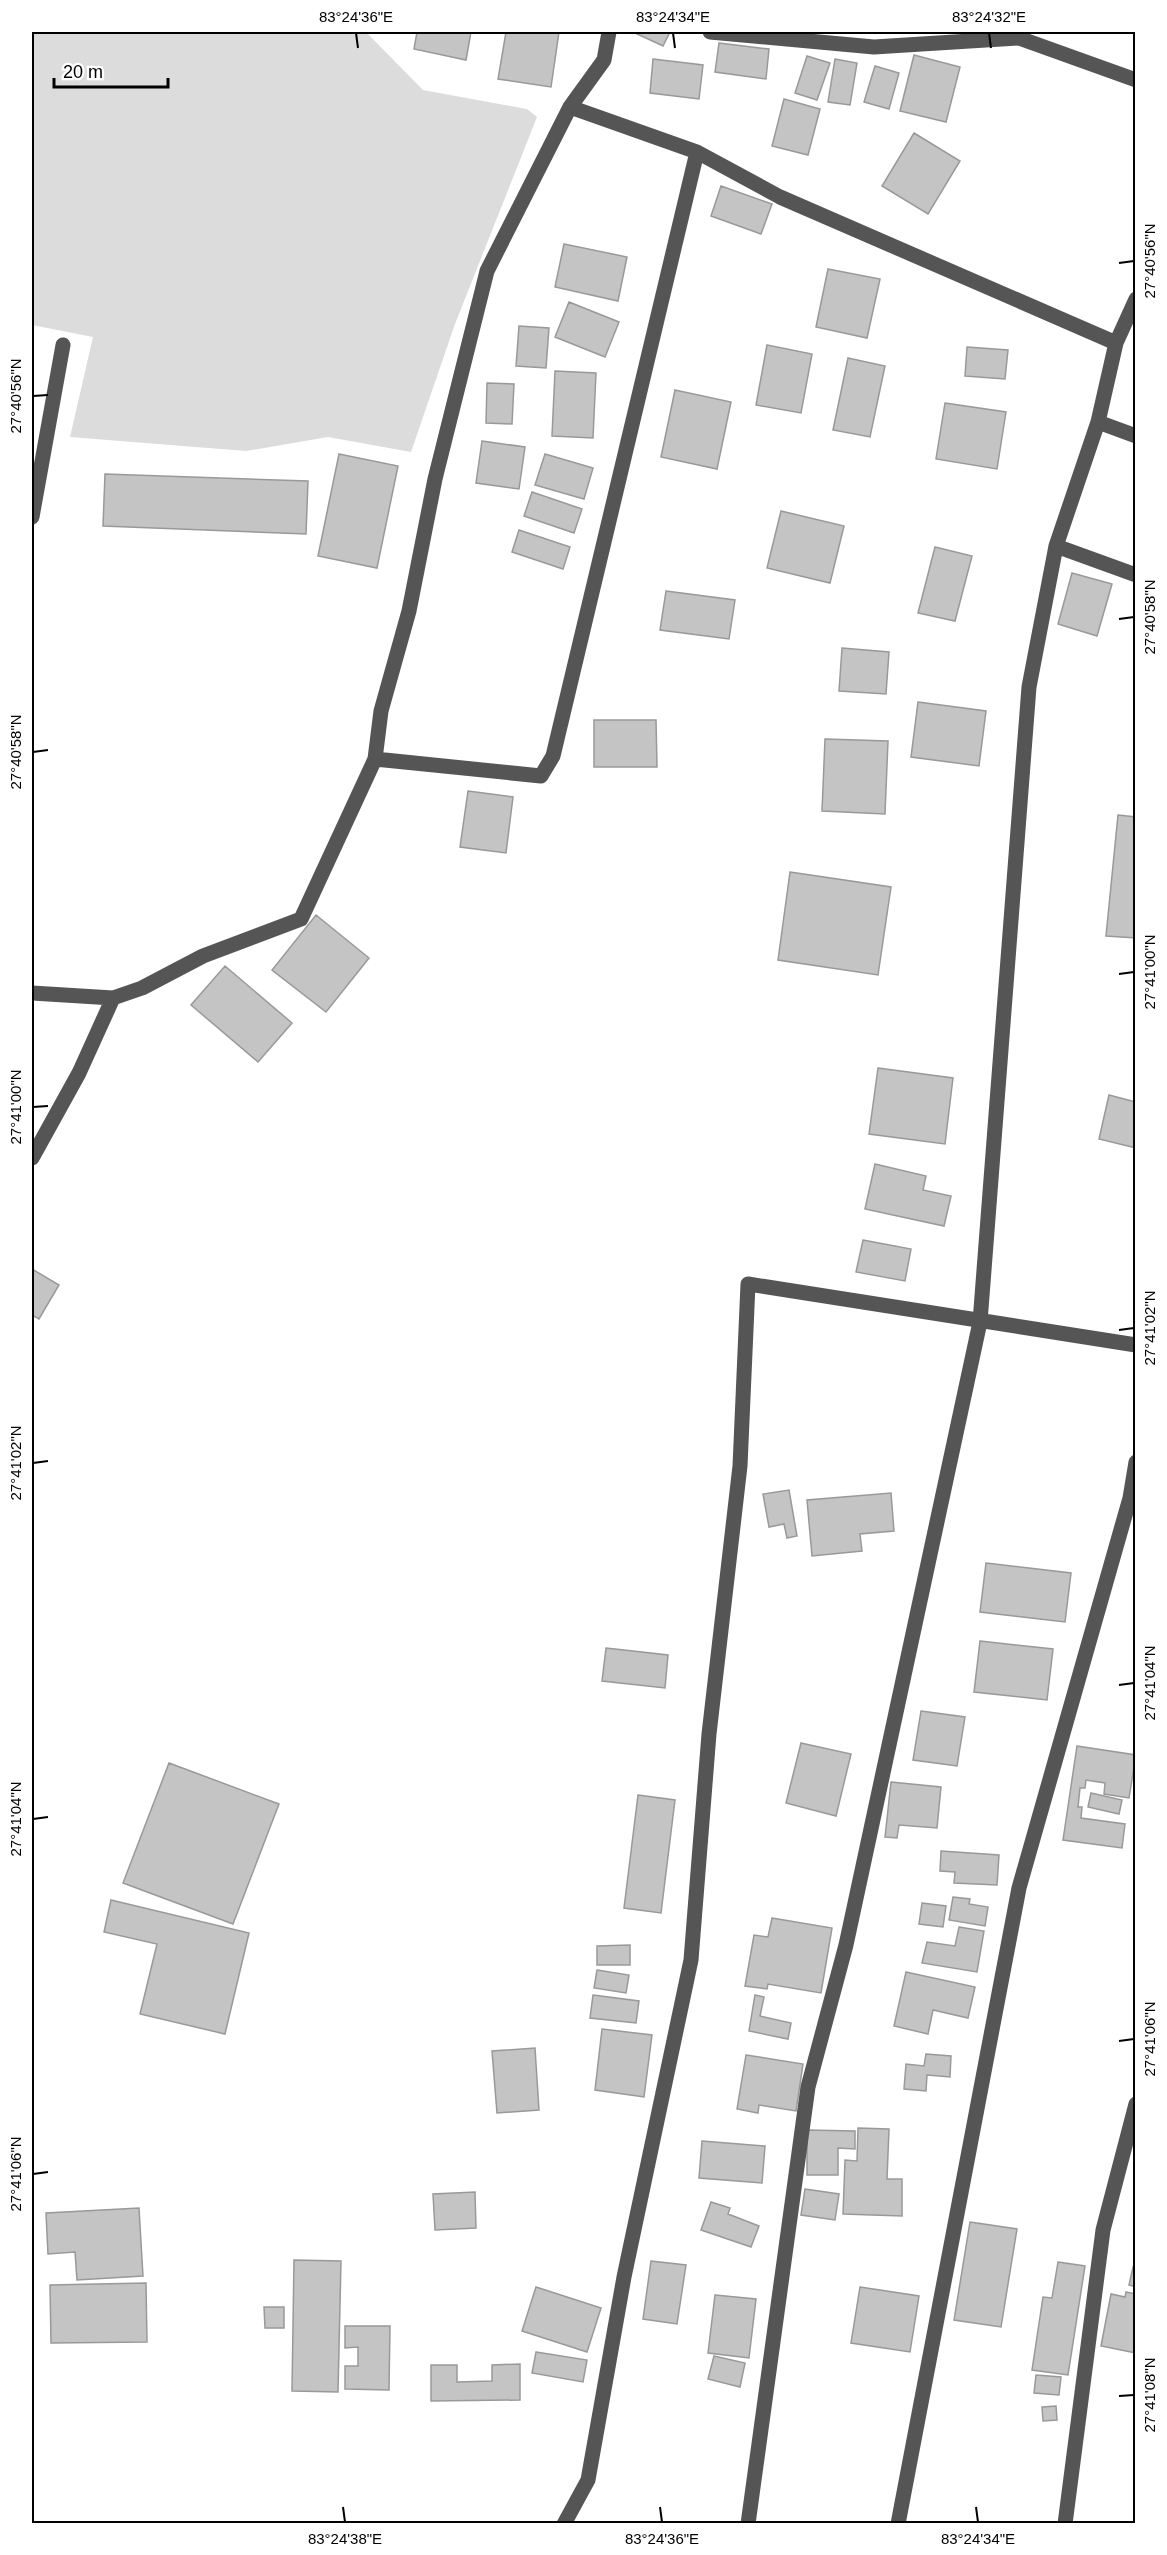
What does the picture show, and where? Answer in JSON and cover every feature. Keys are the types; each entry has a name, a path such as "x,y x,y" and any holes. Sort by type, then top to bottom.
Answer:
{"street":[{"path":"32,993 113,998 142,988 203,956 301,919 375,759 381,711 409,610 435,479 487,271 570,108 604,60 609,32"},
{"path":"710,32 874,46 1019,38 1136,80"},
{"path":"570,108 697,152 780,197 1116,343"},
{"path":"375,759 541,776 553,756 697,152"},
{"path":"748,2523 808,2087 846,1945 980,1322 1029,687 1056,546 1098,422 1116,343 1136,299"},
{"path":"32,517 63,345"},
{"path":"1098,422 1136,436"},
{"path":"1056,546 1136,575"},
{"path":"32,1158 79,1073 113,998"},
{"path":"564,2523 588,2480 624,2277 691,1960 709,1734 740,1466 748,1284 1136,1345"},
{"path":"898,2523 1019,1888 1130,1498 1136,1462"},
{"path":"1065,2523 1103,2230 1136,2104"}],"shaded area":[{"path":"32,32 366,32 423,90 527,109 537,117 455,324 411,452 328,437 246,451 70,437 93,337 32,325"}],"building":[{"path":"417,32 471,32 466,60 414,49"},
{"path":"506,32 559,32 551,87 498,79"},
{"path":"633,32 670,32 663,46"},
{"path":"719,43 769,49 766,79 715,72"},
{"path":"914,55 960,67 946,122 900,111"},
{"path":"807,56 830,63 817,100 795,93"},
{"path":"653,59 703,65 699,99 650,93"},
{"path":"835,59 857,63 850,105 828,102"},
{"path":"875,66 899,73 889,109 864,102"},
{"path":"784,99 820,109 808,155 772,146"},
{"path":"914,133 960,161 928,214 882,186"},
{"path":"721,186 772,204 761,234 711,216"},
{"path":"564,244 627,257 618,301 555,287"},
{"path":"828,269 880,279 867,338 816,327"},
{"path":"569,302 619,322 605,357 555,337"},
{"path":"519,326 549,328 546,368 516,366"},
{"path":"767,345 812,354 801,413 756,405"},
{"path":"967,347 1008,350 1005,379 965,376"},
{"path":"848,358 885,366 870,437 833,430"},
{"path":"555,371 596,373 593,438 552,436"},
{"path":"487,383 514,384 512,424 486,423"},
{"path":"675,390 731,402 717,469 661,457"},
{"path":"945,403 1006,412 997,469 936,459"},
{"path":"482,441 525,447 519,489 476,483"},
{"path":"339,454 398,466 377,568 318,556"},
{"path":"545,454 593,468 584,499 535,485"},
{"path":"105,474 308,481 306,534 103,526"},
{"path":"532,492 582,509 574,533 524,516"},
{"path":"781,511 844,526 830,583 767,568"},
{"path":"519,530 570,547 563,569 512,552"},
{"path":"935,547 972,556 955,621 918,613"},
{"path":"1072,573 1112,584 1097,636 1058,624"},
{"path":"666,591 735,600 729,639 660,630"},
{"path":"842,648 889,652 886,694 839,691"},
{"path":"918,702 986,711 979,766 911,757"},
{"path":"594,720 656,720 657,767 594,767"},
{"path":"825,739 888,741 885,814 822,811"},
{"path":"468,791 513,797 506,853 460,847"},
{"path":"1118,815 1136,817 1136,938 1106,936"},
{"path":"790,872 891,887 878,975 778,960"},
{"path":"316,915 369,958 326,1012 272,970"},
{"path":"225,966 292,1023 258,1062 191,1005"},
{"path":"878,1068 953,1078 945,1144 869,1134"},
{"path":"1109,1095 1136,1102 1136,1148 1099,1139"},
{"path":"875,1164 926,1176 923,1190 951,1196 944,1226 865,1209"},
{"path":"863,1240 911,1249 905,1281 856,1272"},
{"path":"32,1269 59,1285 39,1319 32,1315"},
{"path":"789,1490 797,1536 787,1538 784,1524 769,1527 763,1494"},
{"path":"891,1493 894,1531 860,1534 862,1551 812,1556 807,1500"},
{"path":"986,1563 1071,1573 1065,1622 980,1612"},
{"path":"980,1641 1053,1649 1047,1700 974,1692"},
{"path":"606,1648 668,1655 665,1688 602,1681"},
{"path":"921,1711 965,1717 957,1766 913,1760"},
{"path":"801,1743 851,1754 836,1816 786,1803"},
{"path":"1077,1746 1136,1755 1129,1798 1104,1794 1105,1783 1086,1780 1085,1788 1080,1788 1078,1807 1082,1807 1081,1818 1125,1824 1122,1848 1063,1840"},
{"path":"169,1763 279,1804 233,1924 123,1883"},
{"path":"891,1782 941,1787 937,1828 899,1825 897,1838 885,1837"},
{"path":"1091,1793 1122,1800 1119,1814 1088,1807"},
{"path":"638,1795 675,1800 661,1913 624,1908"},
{"path":"941,1851 999,1855 997,1885 954,1883 955,1872 940,1871"},
{"path":"953,1897 970,1899 969,1904 988,1907 985,1926 949,1920"},
{"path":"111,1900 249,1933 225,2034 140,2014 157,1944 104,1932"},
{"path":"922,1903 946,1906 943,1927 919,1924"},
{"path":"772,1918 832,1928 821,1993 768,1984 767,1989 745,1986 754,1935 768,1937"},
{"path":"959,1927 984,1931 977,1972 922,1963 927,1942 955,1946"},
{"path":"630,1945 630,1965 597,1965 597,1946"},
{"path":"597,1970 629,1975 626,1993 594,1988"},
{"path":"906,1972 975,1987 968,2018 933,2010 928,2034 894,2026"},
{"path":"593,1995 639,2001 636,2023 590,2018"},
{"path":"755,1995 764,1997 760,2016 791,2023 788,2039 749,2031"},
{"path":"602,2029 652,2035 644,2097 595,2090"},
{"path":"535,2048 539,2110 497,2113 492,2051"},
{"path":"926,2054 951,2056 950,2077 927,2075 926,2091 904,2089 906,2064 924,2066"},
{"path":"746,2055 803,2064 796,2111 759,2105 758,2113 737,2109"},
{"path":"858,2128 889,2129 887,2179 902,2179 902,2216 843,2214 845,2160 857,2161"},
{"path":"807,2130 855,2131 855,2149 838,2148 838,2175 807,2175"},
{"path":"702,2141 765,2146 762,2183 699,2178"},
{"path":"805,2189 839,2194 835,2220 801,2215"},
{"path":"475,2192 476,2228 435,2230 433,2194"},
{"path":"711,2202 730,2208 728,2214 759,2226 751,2247 701,2230"},
{"path":"139,2208 143,2276 77,2280 75,2252 48,2254 46,2213"},
{"path":"970,2222 1017,2229 1001,2327 954,2320"},
{"path":"294,2260 341,2261 338,2392 292,2391"},
{"path":"651,2261 686,2265 677,2324 643,2319"},
{"path":"1058,2262 1085,2266 1068,2375 1032,2370 1043,2297 1052,2298"},
{"path":"1133,2267 1136,2267 1136,2287 1129,2285"},
{"path":"146,2283 147,2342 51,2343 50,2285"},
{"path":"536,2287 601,2308 587,2352 522,2331"},
{"path":"860,2287 919,2296 910,2352 851,2343"},
{"path":"1126,2292 1136,2294 1136,2353 1101,2346 1111,2294 1125,2297"},
{"path":"715,2295 756,2299 749,2358 708,2353"},
{"path":"264,2307 284,2307 284,2328 265,2328"},
{"path":"345,2326 390,2326 389,2390 345,2389 345,2366 358,2366 358,2347 345,2348"},
{"path":"536,2352 587,2360 583,2382 532,2373"},
{"path":"714,2356 745,2363 740,2387 708,2379"},
{"path":"520,2364 520,2400 431,2401 431,2365 457,2365 457,2382 492,2381 492,2365"},
{"path":"1036,2375 1061,2377 1059,2395 1034,2393"},
{"path":"1056,2406 1057,2420 1043,2421 1042,2407"}]}
